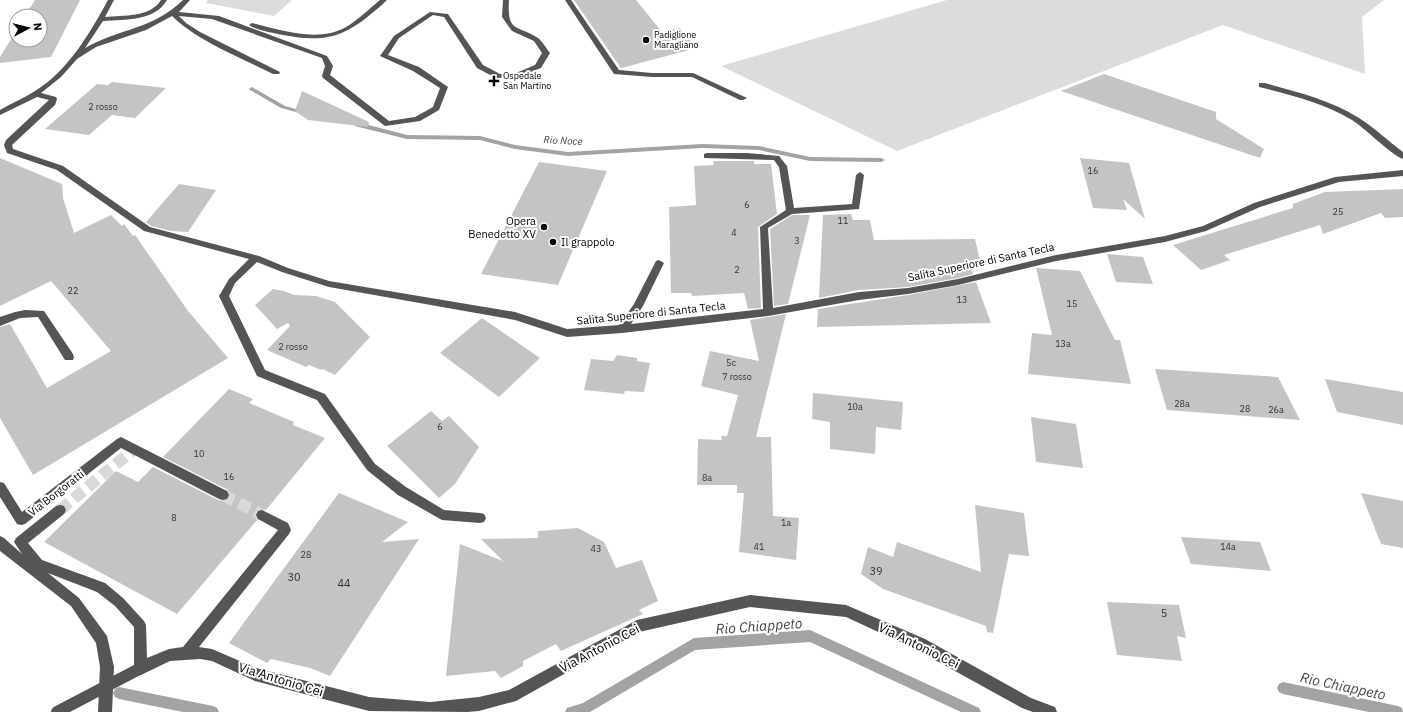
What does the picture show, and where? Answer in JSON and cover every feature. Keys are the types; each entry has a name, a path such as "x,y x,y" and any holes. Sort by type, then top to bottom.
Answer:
{"street":[{"path":"0,112 35,94 64,69 102,19 111,0"},
{"path":"102,19 152,12 160,8 164,0"},
{"path":"71,59 94,46 157,23 173,13 187,0"},
{"path":"173,13 211,16 289,34 319,37 346,29 384,0"},
{"path":"211,16 325,57 329,66 326,76 388,124 417,119 436,108 444,88 416,69 384,56 396,37 432,13 446,14 480,66 499,76 517,75 538,66 546,53 536,40 514,30 506,18 506,0"},
{"path":"568,0 617,72 652,75 693,75 743,98"},
{"path":"173,13 184,24 198,33 276,72"},
{"path":"1262,85 1335,107 1368,127 1403,156"},
{"name":"Salita Superiore di Santa Tecla","path":"35,94 52,99 52,103 9,142 8,145 10,151 60,168 147,229 256,258 285,270 329,284 515,316 567,333 622,329 768,312 859,296 908,291 958,282 1056,258 1165,239 1206,228 1257,205 1338,179 1403,173"},
{"path":"0,101 7,109"},
{"path":"707,156 776,158 783,166 790,211"},
{"path":"768,312 764,227 790,211 856,207 860,175"},
{"path":"256,258 232,282 224,296 261,373 321,397 371,467 402,491 442,515 480,518"},
{"path":"622,329 638,306 659,263"},
{"path":"0,322 6,318 28,312 41,314 69,357"},
{"name":"Via Borgoratti","path":"0,487 21,520 121,442 133,450 223,495"},
{"path":"60,510 20,542 38,564 101,587 119,602 140,625 141,668"},
{"path":"186,653 284,533 284,527 262,515"},
{"path":"0,542 5,548 75,602 102,641 107,667 105,712"},
{"name":"Via Antonio Cei","path":"57,712 169,655 186,653 212,655 255,674 369,704 437,709 479,704 511,696 637,626 750,601 846,611 920,644 1027,703 1050,712"}],"shaded area":[{"path":"208,0 292,0 274,16 206,3"},
{"path":"947,0 1384,0 1362,17 1365,74 1223,25 897,151 721,66"}],"building":[{"path":"35,0 80,0 51,57 0,63 0,57 8,44 8,48 48,48 48,8 30,8"},
{"name":"Padiglione Maragliano","path":"574,0 636,0 662,32 680,28 697,48 621,68"},
{"path":"1104,74 1216,112 1216,119 1264,149 1260,158 1061,91"},
{"path":"112,82 166,88 135,118 112,115 89,135 45,129 97,84 108,85"},
{"path":"302,91 369,122 368,127 308,120 295,111"},
{"path":"0,158 62,184 63,198 74,233 111,215 122,226 124,224 133,236 135,235 188,311 228,358 33,475 0,418 0,327 10,324 47,388 111,351 51,281 0,306"},
{"path":"1080,158 1129,163 1145,219 1123,199 1127,210 1093,208"},
{"path":"713,161 754,161 754,164 771,164 777,214 758,227 761,308 748,309 744,293 692,296 691,293 671,293 669,207 696,205 694,166 714,165"},
{"name":"Opera Benedetto XV","path":"539,162 607,171 558,285 481,274"},
{"path":"179,184 216,190 188,232 171,231 151,226 146,222"},
{"path":"1403,189 1403,217 1385,218 1381,213 1323,234 1320,225 1224,255 1230,260 1201,270 1173,245 1293,208 1293,204 1325,192"},
{"path":"851,214 853,220 870,220 874,240 975,239 981,265 971,267 973,274 958,278 908,287 859,290 819,298 823,215"},
{"path":"792,215 810,215 788,304 774,306 770,229"},
{"path":"1107,254 1143,257 1153,284 1116,282"},
{"path":"1036,268 1080,271 1115,340 1120,340 1131,384 1028,374 1032,333 1052,335"},
{"path":"976,282 991,323 817,327 818,309 908,295"},
{"path":"273,289 294,295 316,296 335,302 370,337 335,375 323,369 321,370 309,365 306,367 267,350 290,326 288,323 277,329 255,305"},
{"path":"786,314 756,437 771,437 773,516 799,518 796,560 739,552 744,493 737,493 737,485 697,485 698,439 722,440 721,436 727,436 738,395 701,386 710,351 759,361 750,320"},
{"path":"482,318 540,358 499,397 440,353"},
{"path":"617,355 637,358 637,361 650,363 644,392 625,391 624,394 584,390 591,359 613,361"},
{"path":"1155,369 1278,377 1300,420 1167,410"},
{"path":"1325,379 1403,392 1403,425 1337,412"},
{"path":"229,389 253,399 249,403 294,422 293,425 325,438 266,510 257,510 255,516 257,520 177,614 44,542 116,471 138,482 153,467 218,500 228,500 230,494 228,490 163,457"},
{"path":"813,393 903,402 901,430 876,427 875,454 830,449 830,422 812,419"},
{"path":"431,411 442,421 449,416 479,447 455,484 439,498 387,446"},
{"path":"1031,417 1076,424 1083,468 1036,462"},
{"path":"339,493 408,522 382,542 419,539 330,676 310,668 271,659 267,663 229,643"},
{"path":"1361,493 1403,501 1403,548 1381,544"},
{"path":"975,505 1024,513 1029,556 1009,554 993,633 987,632 986,626 883,589 861,574 868,547 893,557 897,542 981,572"},
{"path":"578,528 604,542 616,568 642,560 658,601 639,610 643,614 561,651 556,644 523,661 523,666 501,678 495,671 446,676 460,544 503,561 481,539 538,538 538,531"},
{"path":"1181,537 1260,542 1271,571 1191,564"},
{"path":"1107,602 1179,605 1186,638 1177,636 1182,661 1117,655"}],"waterway":[{"name":"Rio Noce","path":"252,89 283,107 307,113"},
{"name":"Rio Noce","path":"357,124 407,137 480,138 515,147 568,154 702,146 759,148 810,159 881,160"},
{"name":"Rio Chiappeto","path":"571,712 585,708 694,644 810,636 975,712"},
{"name":"Rio Chiappeto","path":"1283,688 1398,712"},
{"name":"Rio Chiappeto","path":"119,693 213,712"}],"tunnel":[{"path":"60,510 133,450"},
{"path":"223,495 262,515"}],"place":[{"name":"Padiglione Maragliano","path":"646,40"},
{"name":"Ospedale San Martino","path":"494,81"},
{"name":"Opera Benedetto XV","path":"544,227"},
{"name":"Il grappolo","path":"553,242"}]}
